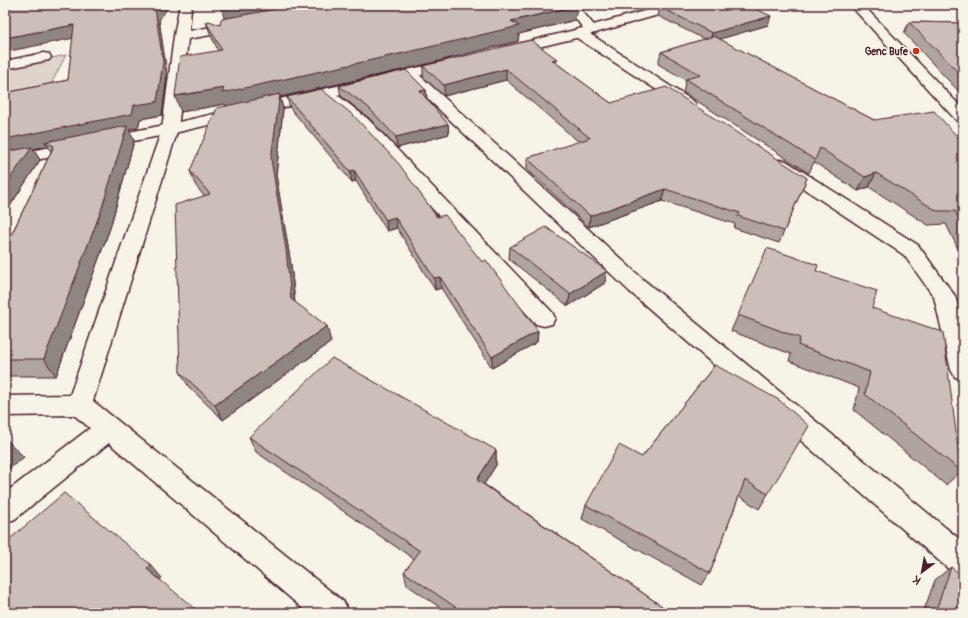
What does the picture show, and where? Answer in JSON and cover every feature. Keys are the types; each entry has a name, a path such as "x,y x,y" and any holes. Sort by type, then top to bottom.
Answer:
{"street":[{"path":"79,406 170,129 181,36 185,9 188,5"},
{"path":"571,5 585,32 698,111"},
{"path":"494,54 585,32 679,5"},
{"path":"856,5 963,118"},
{"path":"181,36 249,24"},
{"path":"5,65 44,58"},
{"path":"5,161 170,129 464,61"},
{"path":"410,74 636,286 963,561"},
{"path":"326,93 362,122 544,318"},
{"path":"765,155 911,250 954,297 963,370"},
{"path":"5,406 79,406 109,428 333,613"},
{"path":"5,510 109,428"}],"shaded area":[{"path":"66,55 46,94 5,102 5,68"}],"building":[{"path":"21,5 157,5 155,8 163,62 157,102 134,105 132,114 5,139 5,93 68,80 74,25 5,38 5,9"},
{"path":"222,5 240,5 221,8"},
{"path":"299,5 577,6 511,21 519,26 417,50 222,93 224,88 175,96 180,57 222,50 206,22 209,21 220,25 221,19"},
{"path":"668,5 747,5 771,16 712,33 660,7"},
{"path":"909,22 963,23 963,77"},
{"path":"714,36 874,120 934,111 963,143 963,226 955,211 937,211 876,173 865,177 820,148 815,160 686,79 701,75 661,52"},
{"path":"531,40 557,59 552,60 611,103 666,87 807,178 784,231 738,216 740,213 665,189 590,216 527,158 590,138 506,69 444,85 423,66"},
{"path":"406,70 426,90 420,91 448,124 396,137 368,107 339,86"},
{"path":"321,89 353,115 399,164 437,217 445,215 482,262 486,260 538,331 492,357 440,277 434,278 395,217 386,220 354,170 350,171 287,97"},
{"path":"280,94 271,159 286,249 291,299 327,326 215,405 180,372 175,205 210,194 190,171 217,108"},
{"path":"127,126 101,211 44,359 5,359 5,248 54,146 45,142"},
{"path":"32,147 5,186 5,152"},
{"path":"546,227 607,271 570,294 510,247"},
{"path":"767,248 818,265 816,271 877,291 872,308 943,332 961,471 865,394 870,372 798,345 800,338 738,315"},
{"path":"332,358 496,450 477,480 672,613 464,613 404,572 420,551 249,437"},
{"path":"715,365 779,400 809,426 768,494 745,480 710,573 586,505 619,445 642,457"},
{"path":"64,493 151,565 147,569 200,613 5,613 5,543"},
{"path":"951,567 963,576 963,613 935,613"}],"place":[{"name":"Genc Bufe","path":"916,51"}]}
